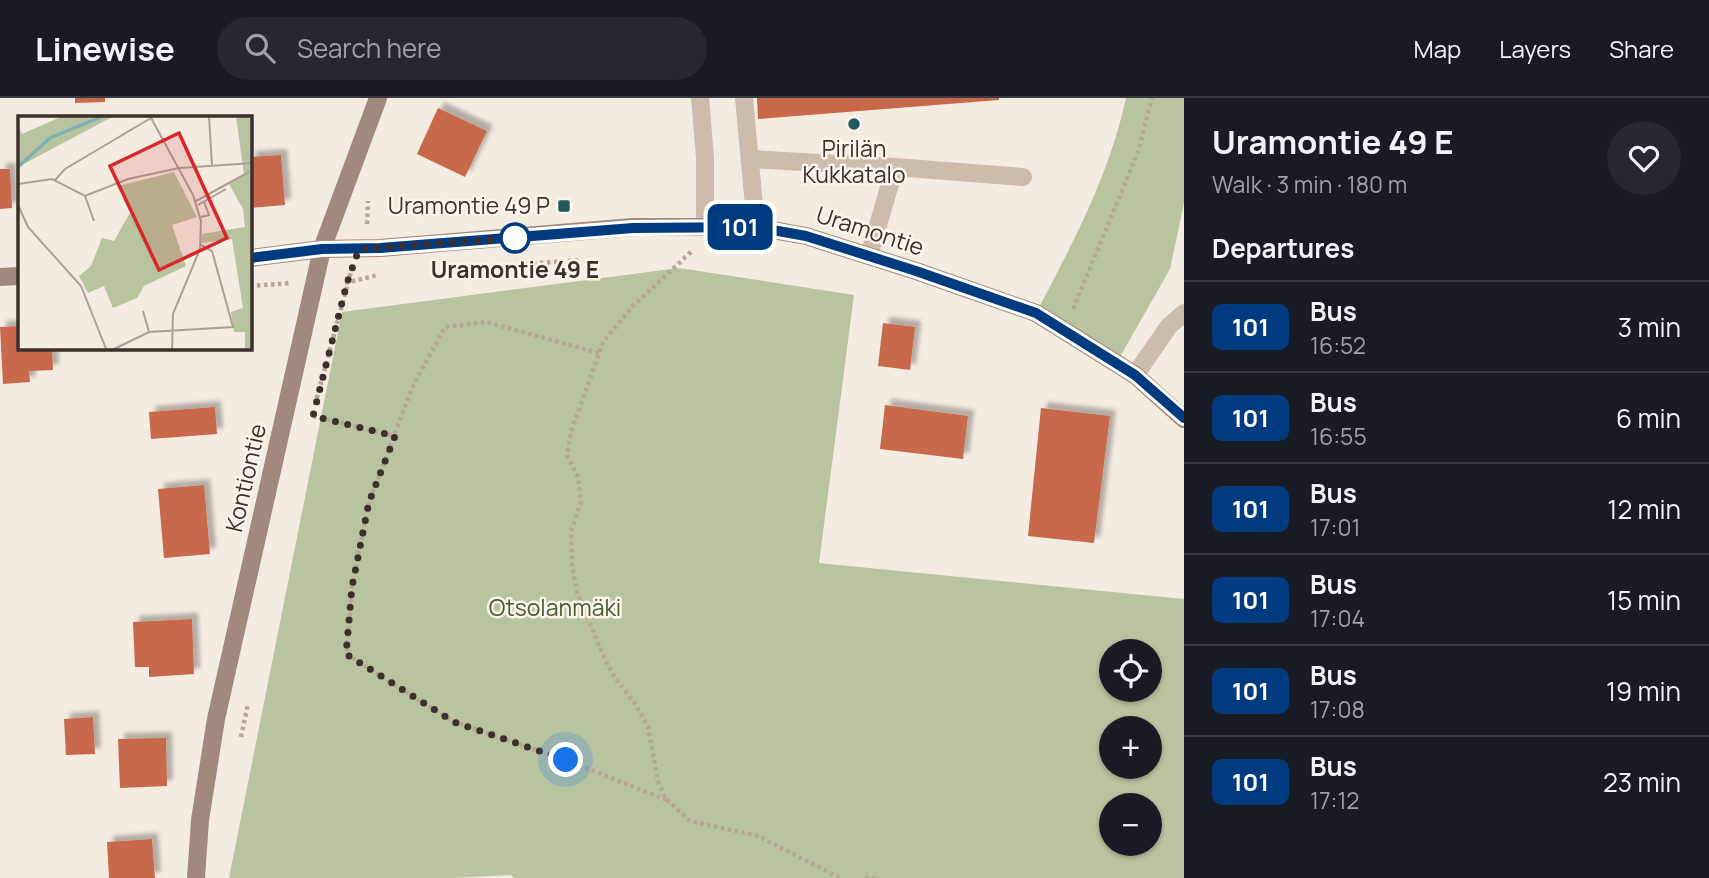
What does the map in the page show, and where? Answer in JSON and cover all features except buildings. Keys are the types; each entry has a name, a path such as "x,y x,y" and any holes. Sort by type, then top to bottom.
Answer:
{"street":[{"name":"Kontiontie","path":"196,878 200,820 216,719 322,249 378,98"},
{"path":"700,98 705,157 705,228"},
{"path":"744,98 756,227"},
{"path":"750,159 1023,177"},
{"path":"869,256 895,167"},
{"name":"Uramontie","path":"252,258 322,249 359,249 633,228 756,227 806,236 1036,313 1135,375 1184,418"},
{"path":"0,277 18,276"},
{"path":"1135,375 1169,326 1184,313"}],"path":[{"path":"1064,332 1138,152 1152,98"},
{"path":"310,429 347,283 368,222 368,197"},
{"path":"692,251 633,306 603,342 571,432 567,454 578,477 581,502 571,533 572,565 578,592 606,662 648,727 658,781 669,801 690,821 758,836 840,878"},
{"path":"599,353 485,322 445,327 412,388 369,502 352,587 346,654 454,722 566,760 669,801"},
{"path":"313,416 395,436"},
{"path":"239,748 250,695"},
{"path":"865,878 875,878"}],"green space":[{"path":"1126,98 1184,98 1184,203 1170,269 1117,362 1036,313 1100,182"},
{"name":"Otsolanmäki","path":"679,268 854,295 819,563 1184,599 1184,878 514,878 511,875 454,878 229,878 342,312"}],"bus line":[{"name":"101","path":"252,258 322,249 380,248 633,228 756,227 806,236 1036,313 1117,362 1184,418"}],"place":[{"name":"Pirilän Kukkatalo","path":"854,124"},
{"name":"Uramontie 49 P","path":"564,206"},
{"name":"Uramontie 49 E","path":"515,238"}],"route":[{"path":"515,238 359,249 347,283 313,416 395,436 369,502 352,587 346,654 454,722 566,760"}]}
